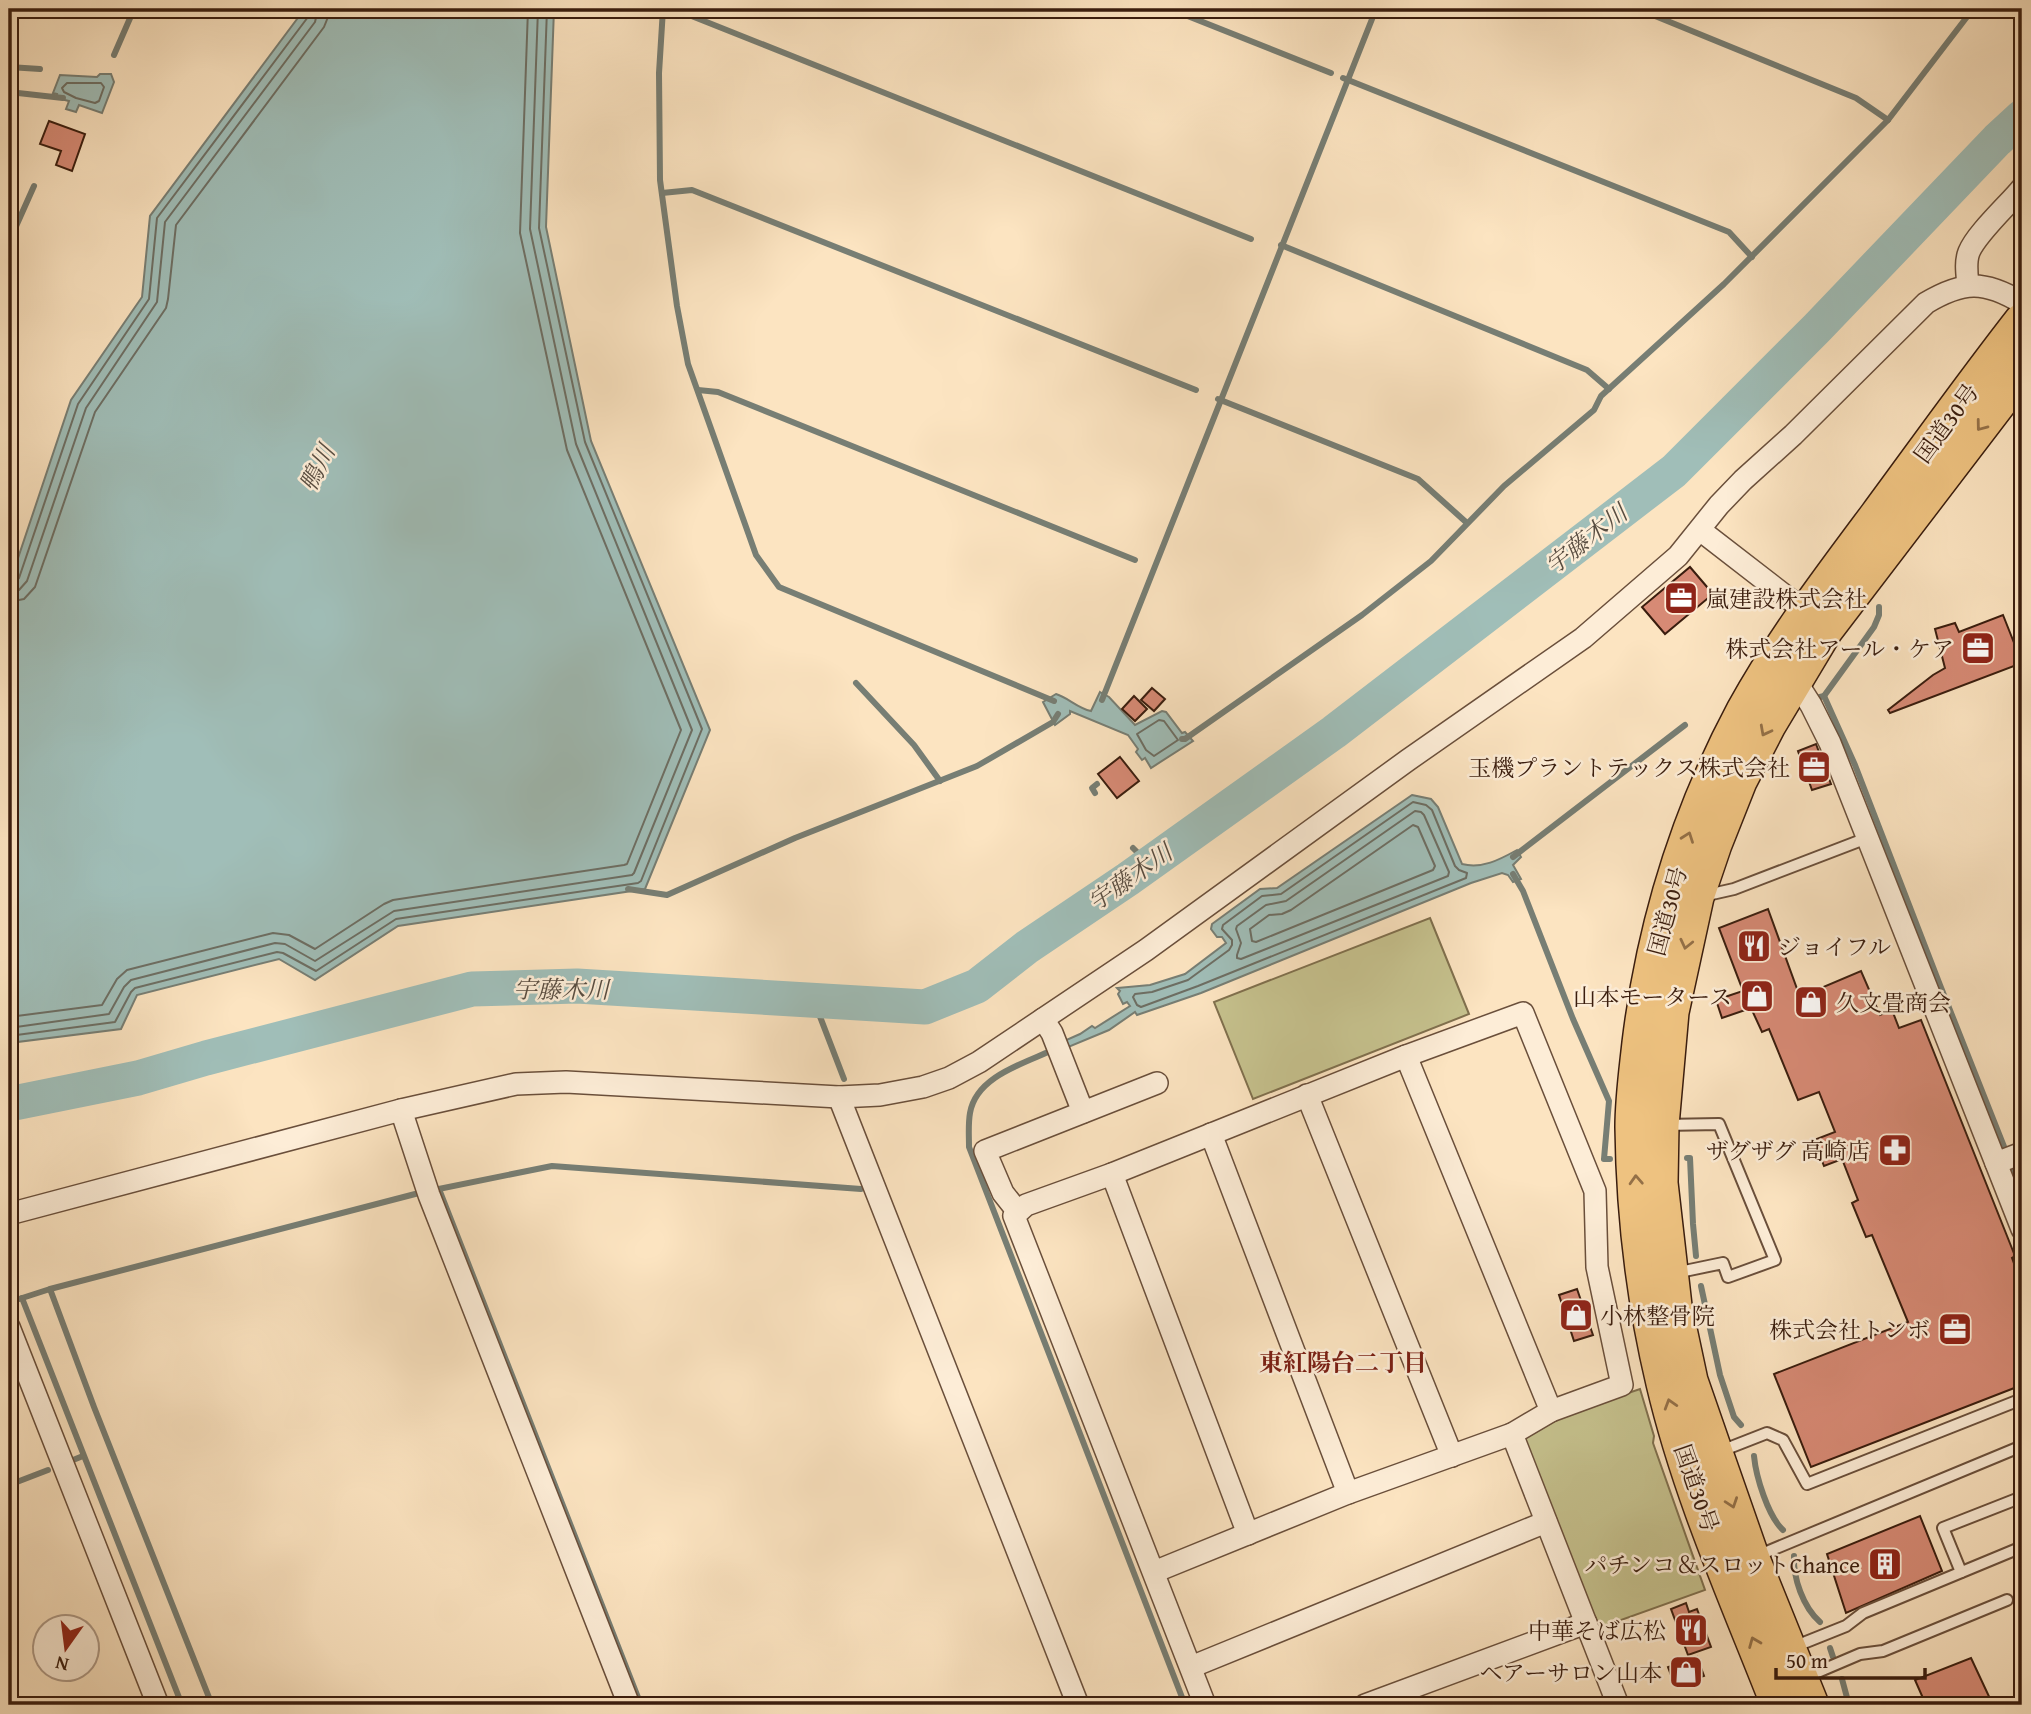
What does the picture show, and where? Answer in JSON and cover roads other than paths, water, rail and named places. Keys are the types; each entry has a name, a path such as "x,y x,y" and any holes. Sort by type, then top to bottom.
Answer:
{"highway":[{"name":"国道30号","path":"1794,1685 1716,1544 1689,1470 1664,1386 1648,1308 1640,1248 1633,1124 1644,1006 1656,946 1688,835 1744,711 1806,612 2022,321"},
{"name":"国道30号","path":"1794,1685 1690,1381 1674,1306 1660,1183 1661,1125 1671,1012 1696,897 1739,781 1825,630 2022,372"}],"street":[{"path":"1968,285 1966,267 1968,253 1974,242 2022,188"},
{"path":"9,1214 401,1110 516,1084 566,1082 839,1097 891,1093 923,1087 949,1078 979,1062 1146,950 1408,760 1583,638 1678,556 1743,480 1793,435 1926,303 1945,292 1968,285 1986,287 2010,295 2022,303"},
{"path":"1700,530 1806,612"},
{"path":"1795,680 1830,743 2022,1229"},
{"path":"1154,1572 1348,1493 1511,1434 1551,1411 1622,1385 1597,1267 1595,1191 1523,1013 1026,1205 1014,1216 1206,1705"},
{"path":"1043,1019 1052,1033 1083,1112"},
{"path":"1406,1056 1551,1411"},
{"path":"1018,1212 1003,1193 985,1152 1157,1083"},
{"path":"1307,1095 1452,1456"},
{"path":"839,1097 1078,1705"},
{"path":"401,1110 428,1191 629,1705"},
{"path":"1211,1134 1348,1493"},
{"path":"1996,1163 2022,1153"},
{"path":"1112,1174 1248,1534"},
{"path":"9,1327 158,1705"},
{"path":"1511,1434 1618,1705"},
{"path":"1191,1667 1546,1522"},
{"path":"1366,1705 1586,1623"}],"lane":[{"path":"1696,897 1734,889 1867,838"},
{"path":"1661,1125 1719,1124 1775,1260 1728,1277 1723,1263 1670,1275"},
{"path":"1715,1453 1766,1433 1783,1440 1807,1484 2022,1399"},
{"path":"1752,1559 2022,1446"},
{"path":"1961,1572 1943,1528 2022,1497"},
{"path":"1794,1685 1846,1626 1863,1613 2022,1547"},
{"path":"1794,1685 1860,1654 1883,1651 2007,1601"}],"water":[{"name":"鴨川","path":"300,9 554,9 546,227 591,441 710,730 645,889 398,926 315,980 279,959 137,995 121,1029 9,1043 9,585 71,400 142,297 150,216 303,11"},
{"path":"100,74 111,74 114,82 102,113 79,105 76,112 66,109 69,101 56,98 57,94 53,93 60,75 97,77"},
{"path":"1100,692 1109,697 1135,725 1162,711 1166,712 1182,733 1185,732 1193,741 1151,768 1145,758 1142,760 1136,752 1138,749 1128,735 1070,711 1070,714 1055,725 1043,702 1056,694 1091,711"},
{"path":"1412,795 1431,799 1438,807 1462,864 1483,864 1517,850 1521,857 1513,865 1521,879 1513,882 1508,875 1502,873 1471,883 1201,993 1137,1015 1135,1012 1109,1030 1066,1048 1064,1041 1092,1026 1095,1028 1130,1006 1127,1002 1123,1004 1117,988 1150,985 1185,974 1226,943 1211,929 1212,924 1260,889 1277,888"}],"waterway":[{"path":"114,55 134,9"},
{"path":"663,9 659,73 660,180 677,306 688,364 756,555 779,587 1054,701"},
{"path":"663,9 679,11 1251,239"},
{"path":"1170,9 1331,73"},
{"path":"1102,700 1376,9"},
{"path":"1638,9 1856,98 1888,120"},
{"path":"1182,739 1362,615 1431,561 1504,486 1594,410 1601,396 1724,284 1888,120 1973,9"},
{"path":"9,67 40,69"},
{"path":"1343,78 1729,232 1752,257"},
{"path":"9,92 63,98"},
{"name":"宇藤木川","path":"9,1104 138,1078 472,989 577,986 925,1007 977,986 1027,947 1128,879 1334,732 1674,471 2022,117"},
{"path":"9,242 34,186"},
{"path":"662,193 692,190 1196,390"},
{"path":"1281,245 1587,370 1609,389"},
{"path":"698,390 718,392 1135,560"},
{"path":"1218,399 1418,479 1467,523"},
{"path":"1820,697 1824,696 1874,627 1879,607"},
{"path":"856,683 914,745 940,781"},
{"path":"1824,696 1855,765 2005,1149"},
{"path":"628,889 667,895 795,838 977,766 1053,722 1058,714"},
{"path":"1513,857 1685,725"},
{"path":"1095,793 1092,788 1097,784"},
{"path":"1133,848 1149,864"},
{"path":"1513,874 1523,891 1573,1019 1609,1101 1604,1159 1610,1159"},
{"path":"814,1001 844,1079"},
{"path":"1055,1049 1004,1072 982,1089 974,1100 970,1113 969,1147 1185,1705"},
{"path":"1687,1158 1690,1158 1696,1256"},
{"path":"9,1299 16,1300 419,1193 552,1166 861,1189"},
{"path":"2013,1168 2022,1191"},
{"path":"439,1189 641,1705"},
{"path":"1701,1286 1720,1375 1734,1417 1741,1425"},
{"path":"50,1289 212,1705"},
{"path":"22,1298 182,1705"},
{"path":"73,1460 83,1456"},
{"path":"1754,1456 1764,1496 1772,1515 1783,1530"},
{"path":"9,1485 48,1470"},
{"path":"1794,1556 1800,1592 1820,1622"},
{"path":"1830,1648 1833,1657"},
{"path":"1842,1679 1849,1705"}],"place":[{"name":"嵐建設株式会社","path":"1681,598"},
{"name":"株式会社アール・ケア","path":"1978,648"},
{"name":"玉機プラントテックス株式会社","path":"1814,767"},
{"name":"ジョイフル","path":"1754,946"},
{"name":"山本モータース","path":"1757,996"},
{"name":"久文畳商会","path":"1811,1002"},
{"name":"ザグザグ 高崎店","path":"1895,1150"},
{"name":"小林整骨院","path":"1576,1315"},
{"name":"株式会社トンボ","path":"1955,1329"},
{"name":"パチンコ＆スロットChance","path":"1885,1564"},
{"name":"中華そば広松","path":"1691,1630"},
{"name":"ヘアーサロン山本","path":"1686,1672"}],"district":[{"name":"東紅陽台二丁目","path":"1343,1362"}]}
